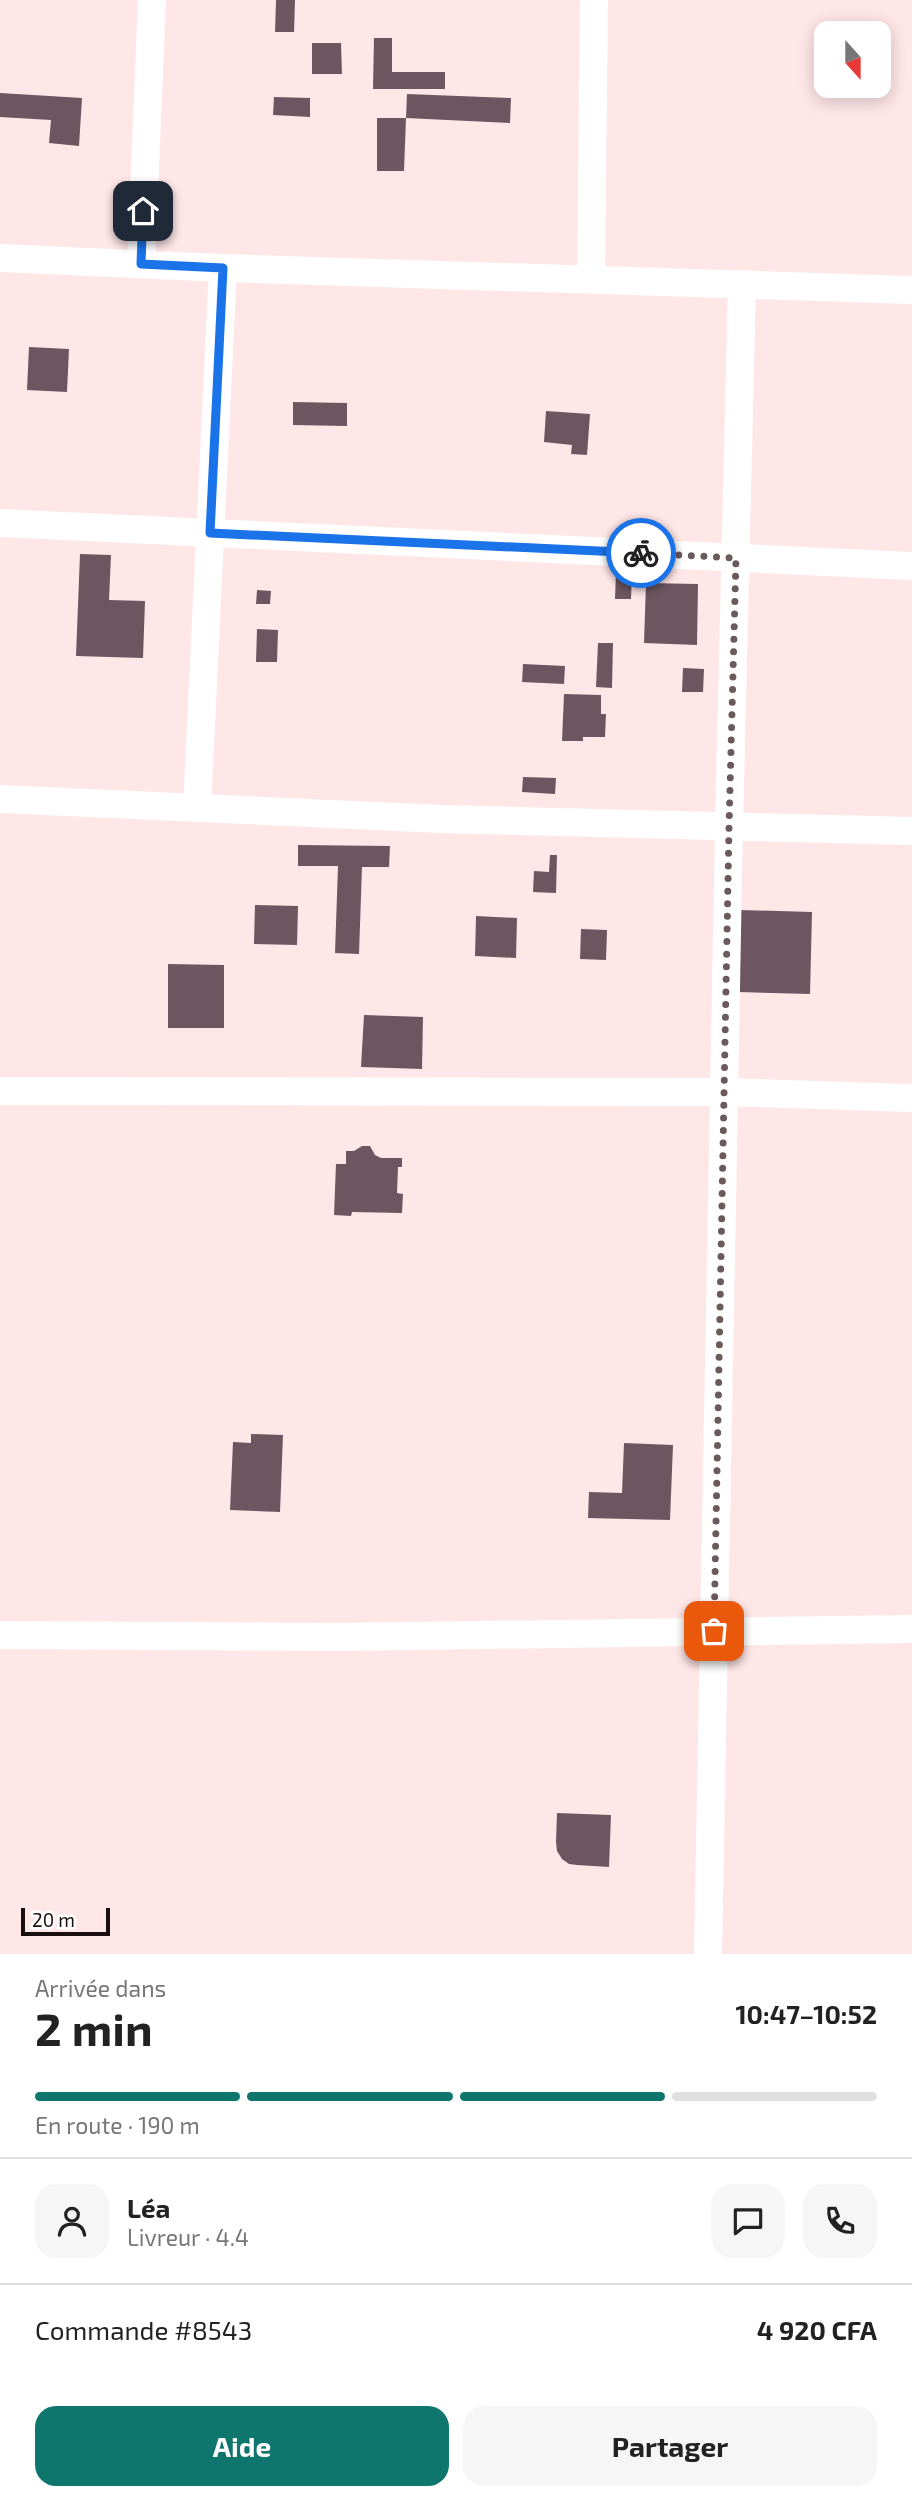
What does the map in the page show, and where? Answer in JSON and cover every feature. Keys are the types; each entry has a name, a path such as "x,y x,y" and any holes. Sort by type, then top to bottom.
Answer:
{"street":[{"path":"141,264 152,0"},
{"path":"591,279 594,0"},
{"path":"0,258 223,268 912,290"},
{"path":"197,808 223,268"},
{"path":"708,1954 742,284"},
{"path":"0,523 912,566"},
{"path":"0,799 441,819 912,831"},
{"path":"0,1091 724,1092 912,1098"},
{"path":"0,1635 339,1636 912,1629"}],"building":[{"path":"276,0 295,0 294,32 275,32"},
{"path":"374,38 392,38 392,72 445,72 445,89 373,89"},
{"path":"312,43 341,43 342,74 312,74"},
{"path":"0,93 82,98 79,146 49,143 51,120 0,117"},
{"path":"407,94 511,98 510,123 406,118"},
{"path":"274,97 310,98 310,117 273,115"},
{"path":"377,118 406,118 404,171 377,171"},
{"path":"29,347 69,349 67,392 27,390"},
{"path":"293,402 347,403 347,426 293,425"},
{"path":"546,411 590,414 587,455 571,454 572,445 544,442"},
{"path":"80,554 111,555 109,600 145,601 143,658 76,656"},
{"path":"616,572 632,573 631,599 615,599"},
{"path":"646,583 698,584 697,645 644,643"},
{"path":"257,590 271,591 270,604 256,604"},
{"path":"257,629 278,630 277,662 256,662"},
{"path":"598,643 613,643 612,688 596,687"},
{"path":"523,664 565,666 564,684 522,682"},
{"path":"683,668 704,669 703,692 682,692"},
{"path":"564,694 601,695 601,714 606,714 605,737 562,741"},
{"path":"523,777 556,778 555,794 522,792"},
{"path":"298,845 390,846 389,867 362,867 359,954 335,953 338,866 298,866"},
{"path":"550,855 557,855 556,893 533,892 534,871 549,872"},
{"path":"255,905 298,906 297,945 254,944"},
{"path":"740,910 812,912 810,994 738,992"},
{"path":"476,916 517,918 516,958 475,956"},
{"path":"581,929 607,930 606,960 580,959"},
{"path":"168,964 224,965 224,1028 168,1028"},
{"path":"364,1015 423,1017 422,1069 361,1067"},
{"path":"362,1146 370,1146 375,1155 381,1158 402,1158 402,1167 398,1167 397,1193 403,1194 402,1213 352,1212 351,1216 334,1215 336,1164 346,1164 346,1151 354,1151"},
{"path":"251,1434 283,1435 280,1512 230,1510 233,1442 251,1443"},
{"path":"624,1443 673,1445 670,1520 588,1518 589,1492 622,1493"},
{"path":"557,1813 611,1815 609,1867 569,1864 562,1859 556,1842"}],"way so far":[{"path":"641,553 736,558 714,1631"}],"route":[{"path":"143,211 141,264 223,268 210,533 641,553"}]}
